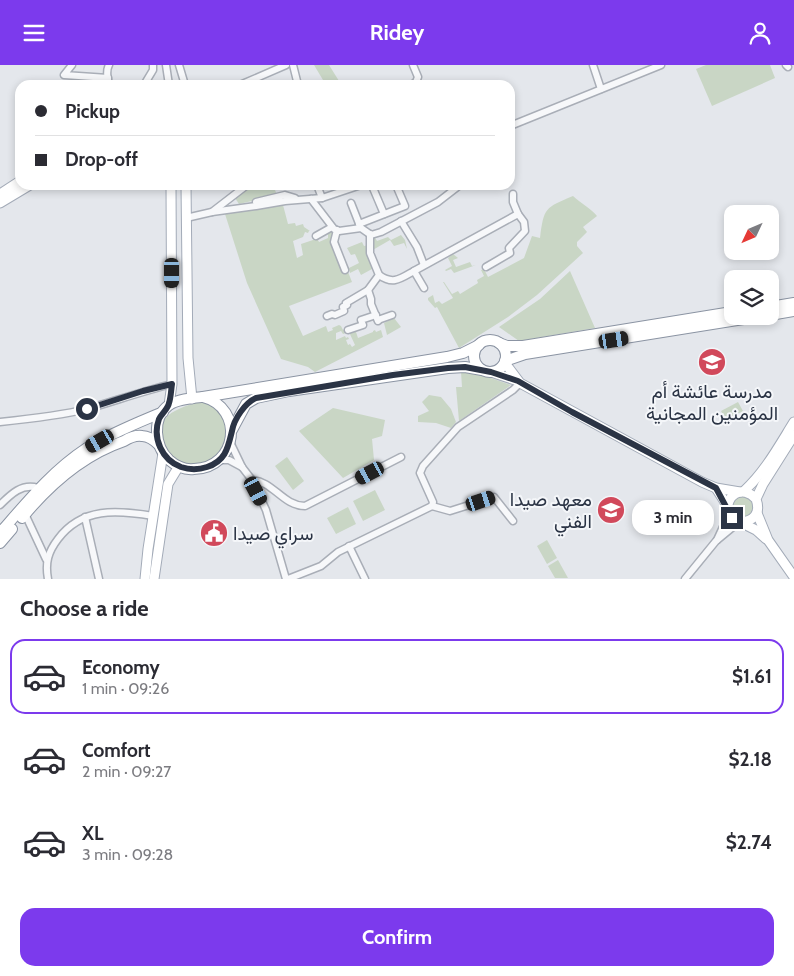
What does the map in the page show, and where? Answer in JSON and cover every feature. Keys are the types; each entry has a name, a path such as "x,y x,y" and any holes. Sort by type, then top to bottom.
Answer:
{"highway":[{"path":"779,306 794,303"},
{"path":"779,314 794,311"},
{"path":"0,533 38,488 88,448 112,434 166,408 192,399 447,357 462,353 488,340 507,346 523,347 724,313"},
{"path":"505,362 525,354 724,322"},
{"path":"0,543 25,514 65,474 105,448 140,435 151,438 173,463 179,467 200,469 211,466 220,459 230,442 232,430 246,405 256,398 289,391 438,369 465,367 487,371 500,369 505,362 506,352 499,343"},
{"path":"479,345 474,358 478,367 487,371"},
{"path":"203,397 212,399 220,405 226,414 232,430"},
{"path":"161,449 158,426 166,408"},
{"path":"139,422 142,423 144,429 140,435"}],"main road":[{"path":"0,194 15,184"},
{"path":"0,203 22,190"},
{"path":"166,408 172,384 171,190"},
{"path":"186,190 188,357 192,399"},
{"path":"172,333 189,331"},
{"path":"505,362 519,382"},
{"path":"487,371 519,382 716,488 742,491 753,495 758,506 757,513 748,522 740,522"},
{"path":"728,512 730,498 756,480 794,422"},
{"path":"756,499 763,484 794,435"},
{"path":"154,579 151,566 153,516 161,449"},
{"path":"145,579 151,566 168,484 179,467"},
{"path":"716,488 725,502 728,512 768,541 794,577"},
{"path":"757,513 768,541"}],"street":[{"path":"72,65 64,75 102,80"},
{"path":"109,65 107,68 109,80"},
{"path":"148,80 154,70 152,65"},
{"path":"166,65 168,80"},
{"path":"179,65 184,80"},
{"path":"251,80 286,65"},
{"path":"293,65 297,80"},
{"path":"413,65 418,77 417,80"},
{"path":"593,65 601,89"},
{"path":"515,124 661,65"},
{"path":"212,211 241,190"},
{"path":"319,190 322,197"},
{"path":"186,218 212,211 296,199 311,199 345,190"},
{"path":"374,190 384,214"},
{"path":"316,236 334,229 345,231 360,226 405,206 398,190"},
{"path":"351,203 360,226 370,234 381,232 438,202 454,190"},
{"path":"486,267 510,253 509,248 525,231 524,222 513,202 513,194"},
{"path":"226,209 285,195 296,199"},
{"path":"233,196 238,206"},
{"path":"311,199 334,229 334,242 345,269"},
{"path":"370,234 370,253 379,275 387,280 393,280 399,279 518,214"},
{"path":"401,221 417,247 424,265"},
{"path":"414,271 424,288"},
{"path":"327,316 344,311 343,307 347,305 346,303 368,290 379,275"},
{"path":"368,290 377,319"},
{"path":"348,330 363,325 361,321 392,315"},
{"path":"432,507 433,502 420,473 423,466 458,427 513,390 519,382"},
{"path":"0,422 47,417 87,409 172,384"},
{"path":"230,442 242,467 252,480 268,517 287,579 320,566 338,551 432,507 450,511 494,497 513,521"},
{"path":"252,480 265,484 292,503 305,506 401,457"},
{"path":"220,459 229,460 242,467"},
{"path":"0,505 12,493 18,490 29,487 38,488"},
{"path":"46,559 62,533 72,524 85,517 120,512 153,516"},
{"path":"716,541 728,512"},
{"path":"25,514 46,559 48,579"},
{"path":"85,517 99,579"},
{"path":"685,579 716,541 740,522"},
{"path":"350,546 365,579"}],"green space":[{"path":"314,65 329,65 338,80 323,80"},
{"path":"706,65 770,65 775,78 712,106 696,69"},
{"path":"244,190 275,190 277,195 239,204 235,198"},
{"path":"573,196 597,216 583,227 587,232 577,242 577,246 583,253 537,295 508,317 459,348 437,307 435,308 428,298 433,295 435,303 439,301 442,304 453,298 443,282 452,294 458,291 460,294 478,283 477,280 484,276 481,270 484,269 488,277 524,258 532,236 540,238 545,214 551,206"},
{"path":"283,205 288,224 295,223 296,226 303,224 310,231 308,233 305,232 303,237 293,241 297,258 303,255 301,244 317,238 319,242 328,238 328,232 332,231 352,282 289,306 303,336 326,326 328,332 339,325 343,330 345,329 346,333 343,334 341,331 336,333 336,340 345,336 346,338 348,337 349,339 346,340 348,345 350,344 352,347 355,345 349,332 355,329 358,338 375,330 376,332 381,330 383,337 315,372 308,367 281,359 247,283 225,214"},
{"path":"401,235 405,240 407,249 404,243 394,246 390,240 371,251 374,236 377,241 388,237 391,240"},
{"path":"362,242 364,246 369,245 372,269 361,275 358,269 350,273 349,268 359,263 355,254 351,255 347,248"},
{"path":"453,254 458,258 453,260 456,267 470,262 472,266 476,265 454,273 451,269 446,271 452,266 448,258"},
{"path":"570,271 595,328 519,341 499,327 540,299"},
{"path":"394,318 401,327 387,335 384,323"},
{"path":"461,372 488,377 511,385 459,421 456,387 462,387"},
{"path":"429,395 441,397 451,409 456,422 451,428 436,423 418,422 418,416 429,411 422,402"},
{"path":"197,402 208,403 219,410 225,420 226,432 224,445 217,456 207,463 195,466 180,462 169,454 163,442 161,426 164,420 175,411"},
{"path":"738,402 743,411 726,420 721,411"},
{"path":"333,408 385,420 382,436 372,439 374,460 343,478 299,431"},
{"path":"287,457 304,481 293,490 275,466"},
{"path":"375,490 385,510 363,521 353,501"},
{"path":"740,495 752,499 755,510 743,520 733,516 732,509 734,500"},
{"path":"348,507 356,524 336,534 327,518"},
{"path":"547,540 557,558 547,564 537,546"},
{"path":"558,560 568,578 555,578 548,566"}],"place":[{"name":"مدرسة عائشة أم المؤمنين المجانية","path":"712,362"},
{"name":"معهد صيدا الفني","path":"611,510"},
{"name":"سراي صيدا","path":"214,533"}],"route":[{"path":"87,409 172,384 169,405 163,412 158,426 159,445 168,459 179,467 200,469 211,466 224,455 228,449 232,430 239,416 246,405 256,398 393,375 465,367 491,372 518,381 572,412 716,488 732,518"}]}
